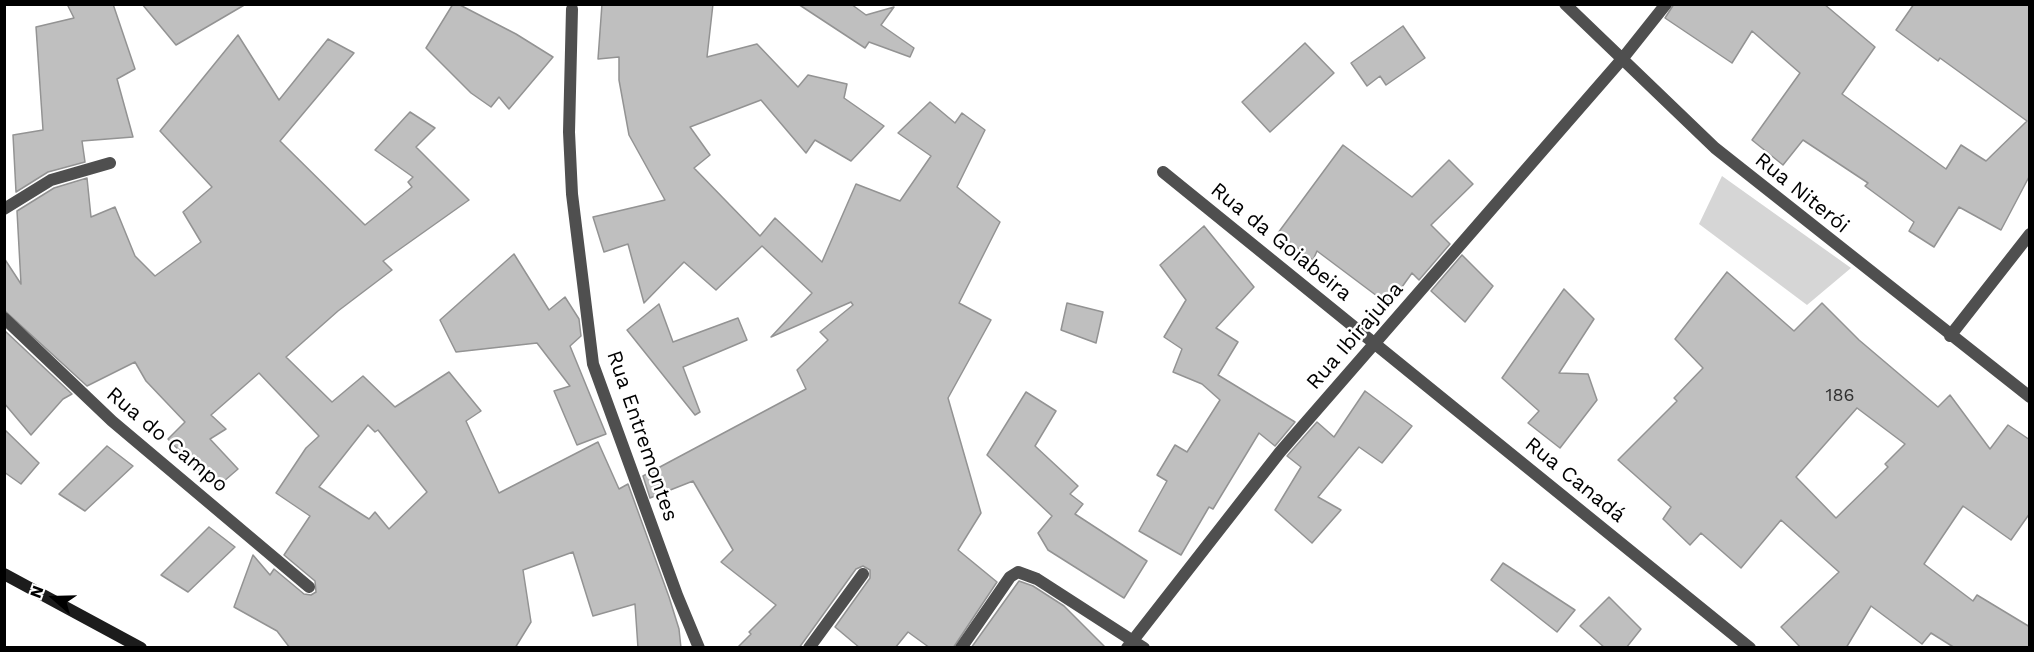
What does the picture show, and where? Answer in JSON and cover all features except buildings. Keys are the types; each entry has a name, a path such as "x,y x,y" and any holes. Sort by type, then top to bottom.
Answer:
{"main road":[{"path":"4,574 141,648"}],"street":[{"name":"Rua Niterói","path":"1564,4 1715,148 2030,397"},
{"name":"Rua Ibirajuba","path":"1130,644 1280,452 1623,58 1666,4"},
{"name":"Rua Entremontes","path":"572,9 569,132 572,194 593,364 699,648"},
{"path":"4,209 51,180 110,163"},
{"name":"Rua da Goiabeira","path":"1162,172 1375,342"},
{"path":"1950,336 2030,234"},
{"name":"Rua do Campo","path":"5,321 112,421 309,587"},
{"name":"Rua Canadá","path":"1375,342 1750,648"},
{"path":"961,648 1010,577 1018,572 1037,579 1130,644 1144,648"},
{"path":"809,648 863,574"}],"shaded area":[{"path":"1722,176 1851,268 1807,305 1699,224"}]}
